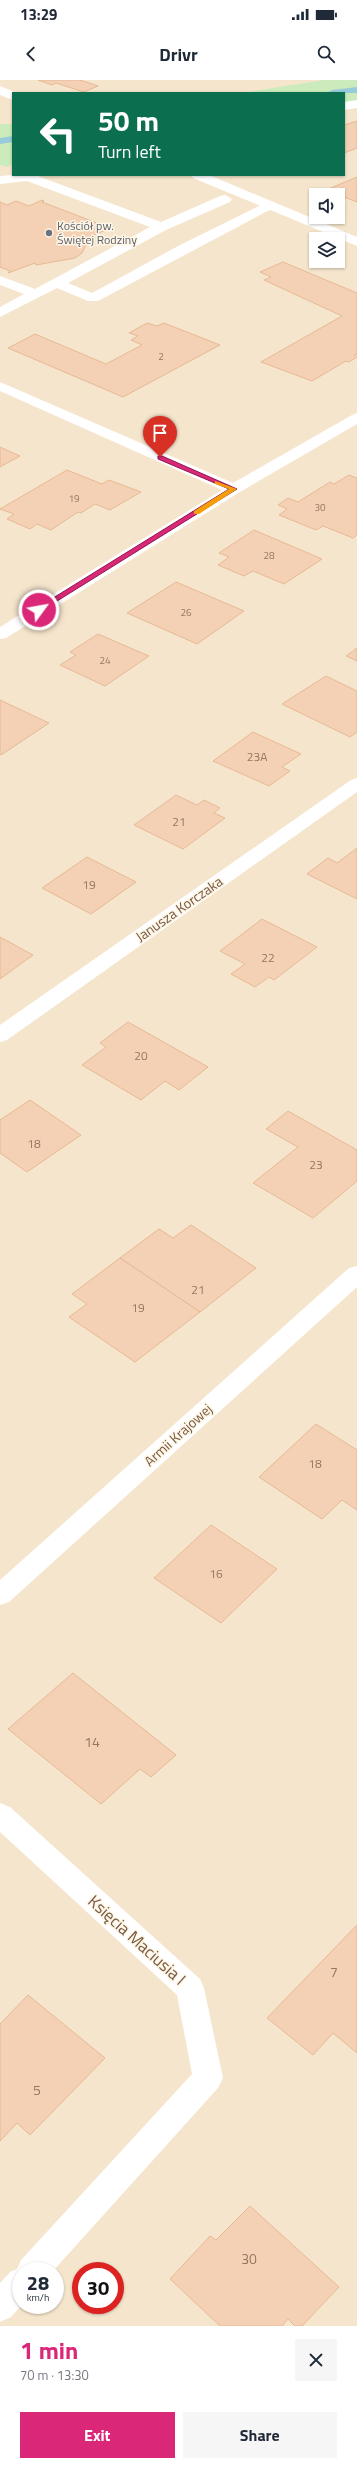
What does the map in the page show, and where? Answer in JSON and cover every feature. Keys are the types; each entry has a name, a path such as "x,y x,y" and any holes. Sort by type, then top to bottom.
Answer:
{"street":[{"path":"0,90 12,96"},
{"path":"345,106 357,104"},
{"path":"0,180 28,176 161,227"},
{"path":"200,176 357,242"},
{"path":"0,313 161,227 225,199"},
{"path":"57,283 93,298 185,248 270,206"},
{"path":"0,280 36,294"},
{"path":"0,386 234,489"},
{"path":"0,634 234,489 357,418"},
{"name":"Janusza Korczaka","path":"0,1035 357,784"},
{"name":"Armii Krajowej","path":"0,1595 357,1274"},
{"name":"Księcia Maciusia I","path":"0,1816 190,1988 208,2078 40,2262"},
{"path":"0,2306 12,2293"}],"shaded area":[{"path":"0,80 357,80 357,2326 0,2326"}],"green space":[{"path":"324,80 357,80 357,102 345,104 345,92 248,92"},
{"path":"0,124 12,124 12,164 7,167 0,165"}],"building":[{"path":"38,80 80,80 98,86 84,92 56,83 52,85"},
{"path":"357,121 357,148 345,153 345,125"},
{"path":"357,177 357,202 345,197 345,188 331,188"},
{"name":"Kościół pw. Świętej Rodziny","path":"42,200 44,201 42,202 110,228 88,238 93,239 87,243 82,253 75,258 36,265 35,263 8,273 10,271 0,267 0,202 7,205 16,201 29,206"},
{"path":"283,262 357,293 357,354 354,355 357,357 349,362 346,361 312,381 261,362 342,316 264,280 271,277 260,272"},
{"path":"147,323 157,326 164,323 220,345 123,397 8,348 35,334 106,364 142,345 131,340 138,336 129,333"},
{"path":"0,447 20,456 0,467"},
{"path":"67,470 102,484 109,480 141,492 110,510 95,504 81,513 78,512 51,530 37,524 30,529 7,519 14,514 0,509"},
{"path":"349,475 357,478 357,535 353,538 323,526 316,530 279,515 287,509 278,505 288,498 298,502 330,482 334,484"},
{"path":"254,530 322,559 284,584 253,571 244,576 218,565 229,557 219,553"},
{"path":"176,582 244,611 197,644 127,613"},
{"path":"98,634 149,656 105,686 60,665 76,655 70,652"},
{"path":"357,648 357,661 346,656"},
{"path":"326,676 357,691 357,732 350,737 282,704"},
{"path":"0,700 49,723 1,755 0,754"},
{"path":"253,732 301,754 282,767 290,771 269,786 213,761"},
{"path":"176,795 197,805 204,800 220,808 214,813 225,818 183,849 134,825"},
{"path":"357,848 357,899 307,874 328,858 337,863"},
{"path":"87,857 136,882 91,914 42,888"},
{"path":"262,919 317,947 274,980 269,977 255,987 231,974 245,964 220,951"},
{"path":"0,937 33,955 0,979"},
{"path":"128,1022 208,1067 179,1090 165,1081 141,1100 82,1065 106,1047 100,1043"},
{"path":"30,1100 81,1135 27,1172 0,1153 0,1120"},
{"path":"288,1111 357,1150 357,1181 313,1218 253,1183 298,1147 266,1129"},
{"path":"191,1225 256,1268 200,1312 120,1258 159,1229 173,1238"},
{"path":"120,1258 200,1312 135,1362 69,1317 87,1304 72,1294"},
{"path":"316,1424 357,1450 357,1510 342,1500 322,1519 259,1477"},
{"path":"211,1525 277,1569 221,1623 154,1578"},
{"path":"73,1673 176,1755 151,1777 140,1769 101,1804 8,1729"},
{"path":"357,1925 357,2053 333,2033 313,2055 267,2018"},
{"path":"28,1995 105,2058 30,2135 17,2123 0,2141 0,2024"},
{"path":"250,2206 339,2287 302,2326 295,2326 288,2319 282,2326 220,2326 170,2279 210,2236 216,2240"}],"waterway":[{"path":"340,92 357,90"},
{"path":"0,141 12,139"}],"slow traffic":[{"path":"197,512 234,489 218,482"}],"place":[{"name":"Kościół pw. Świętej Rodziny","path":"49,233"}],"route":[{"path":"39,610 234,489 160,457"}]}
